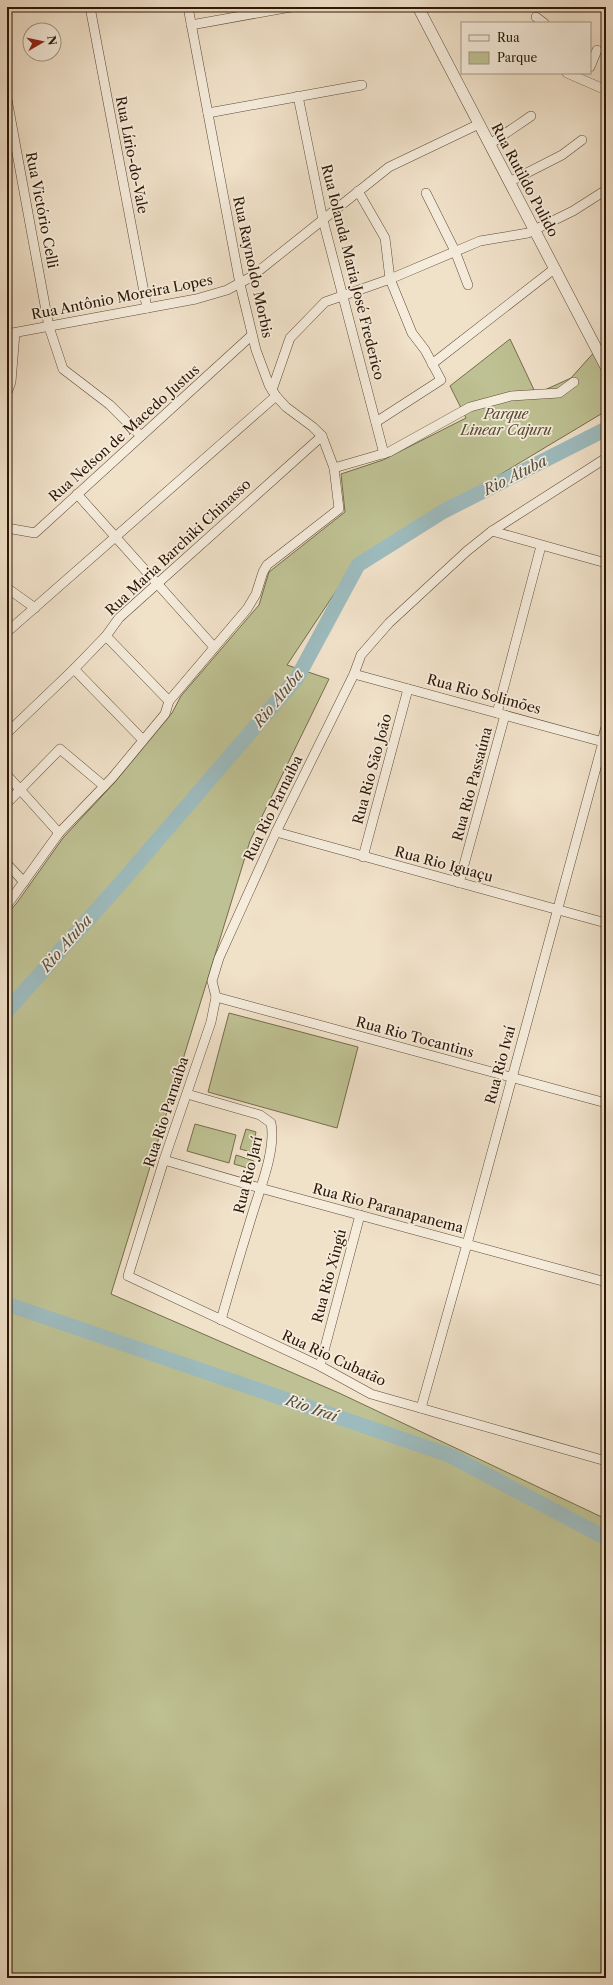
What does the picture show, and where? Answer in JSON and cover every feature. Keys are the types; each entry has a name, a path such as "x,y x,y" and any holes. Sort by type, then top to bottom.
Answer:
{"street":[{"name":"Rua Lírio-do-Vale","path":"90,7 146,308"},
{"name":"Rua Raynoldo Morbis","path":"188,7 240,284 258,356 274,393 286,407 322,436"},
{"path":"191,26 291,7"},
{"name":"Rua Rutildo Pulido","path":"418,7 606,367"},
{"path":"536,17 543,22"},
{"path":"591,65 597,50"},
{"path":"572,74 586,77 606,90"},
{"path":"208,113 362,85"},
{"name":"Rua Iolanda Maria José Frederico","path":"298,96 323,220 384,454"},
{"name":"Rua Victório Celli","path":"7,99 49,327 63,369 110,405 141,436"},
{"path":"490,144 531,116"},
{"name":"Rua Antônio Moreira Lopes","path":"11,334 212,295 240,284 393,164 479,124"},
{"path":"509,182 562,155 582,140"},
{"path":"358,191 385,238 390,279 412,333 441,380 376,422"},
{"path":"426,193 455,251 468,285"},
{"path":"7,632 115,537 274,393 290,338 325,302 390,279 480,241 523,234 534,230 605,193"},
{"path":"432,364 554,268"},
{"path":"7,393 11,382 11,334"},
{"name":"Rua Nelson de Macedo Justus","path":"7,528 35,533 252,335"},
{"path":"334,468 384,454 470,407 511,396 559,393 574,382"},
{"path":"7,905 59,833 104,786 165,714 169,700 252,601 267,565 339,509 334,468 322,436"},
{"name":"Rua Maria Barchiki Chinasso","path":"7,733 106,636 118,618 322,436"},
{"name":"Rua Rio Parnaíba","path":"128,1276 164,1160 211,1022 216,997 212,981 219,958 276,832 354,674 361,655 389,623 467,551 492,532 606,458"},
{"path":"77,494 214,647"},
{"path":"492,532 606,563"},
{"name":"Rua Rio Passaúna","path":"459,883 541,546"},
{"path":"7,588 35,608"},
{"path":"106,636 169,700"},
{"path":"74,669 143,740"},
{"name":"Rua Rio Solimões","path":"354,674 604,742"},
{"name":"Rua Rio São João","path":"363,857 408,689"},
{"name":"Rua Rio Ivaí","path":"420,1408 467,1244 557,909 604,742 606,730"},
{"path":"7,803 60,749 104,786"},
{"path":"7,775 59,833"},
{"name":"Rua Rio Iguaçu","path":"276,832 363,857 606,922"},
{"path":"7,864 24,882"},
{"name":"Rua Rio Tocantins","path":"216,997 606,1103"},
{"name":"Rua Rio Jarí","path":"187,1094 260,1115 271,1123 273,1132 270,1151 260,1188 220,1320"},
{"name":"Rua Rio Paranapanema","path":"164,1160 260,1188 606,1282"},
{"name":"Rua Rio Xingú","path":"320,1366 360,1215"},
{"name":"Rua Rio Cubatão","path":"128,1276 320,1366 371,1394 606,1461"}],"green space":[{"name":"Parque Linear Cajuru","path":"510,339 536,394 571,378 606,339 606,411 356,561 287,665 329,679 250,841 111,1294 339,1393 606,1519 606,1978 7,1978 7,914 16,904 63,838 115,782 172,713 181,696 259,605 269,572 345,512 341,474 383,460 466,418 450,386"},
{"path":"229,1013 358,1047 337,1128 208,1092"},
{"path":"195,1124 236,1135 229,1163 187,1151"},
{"path":"246,1129 256,1132 251,1152 240,1149"},
{"path":"236,1155 254,1161 251,1169 234,1164"}],"waterway":[{"name":"Rio Atuba","path":"7,1011 125,878 297,678 358,565 444,511 606,429"},
{"name":"Rio Iraí","path":"7,1304 449,1455 606,1538"}]}
